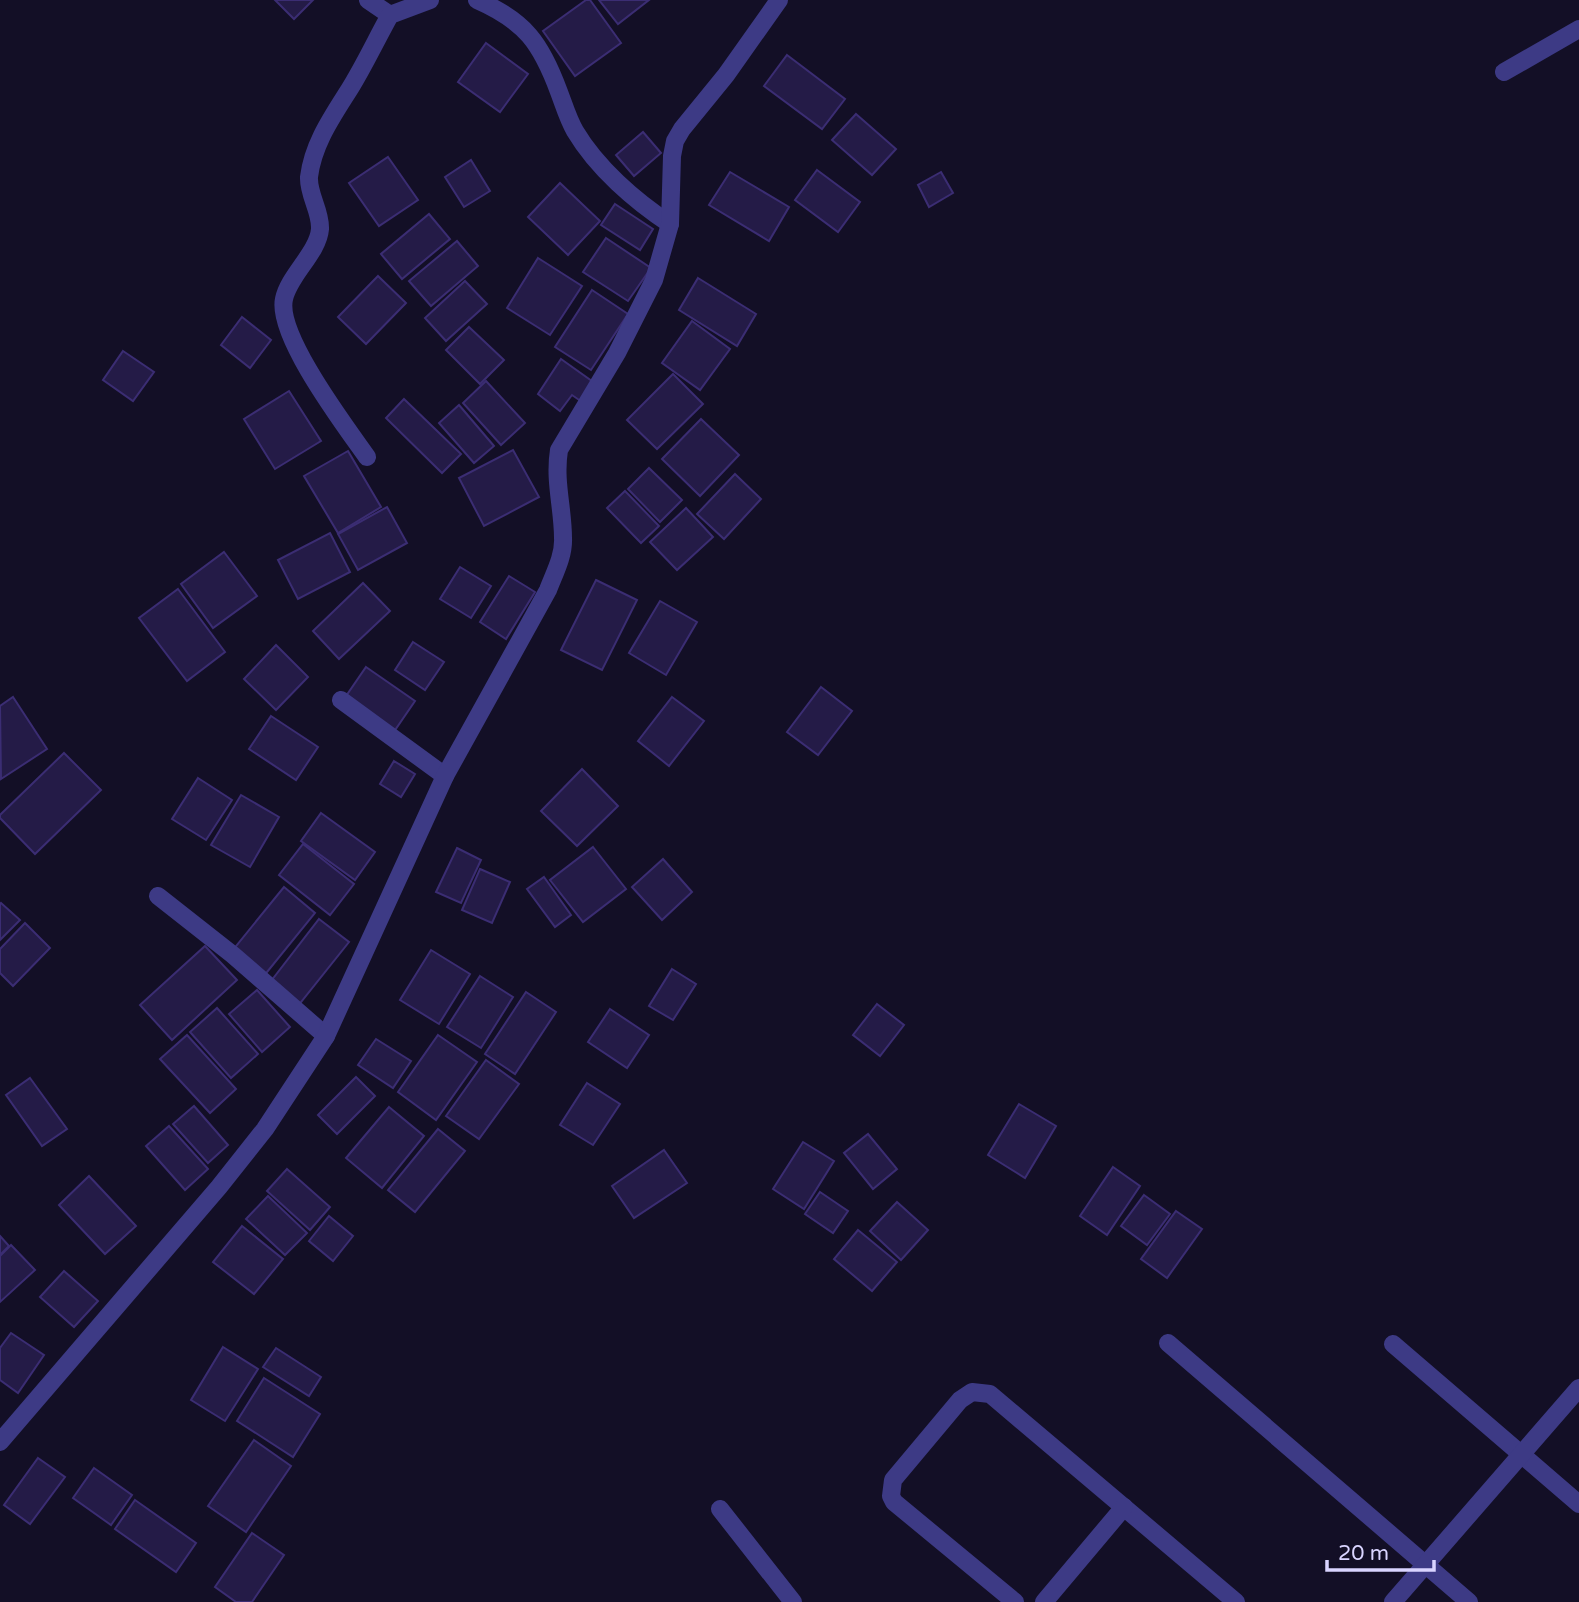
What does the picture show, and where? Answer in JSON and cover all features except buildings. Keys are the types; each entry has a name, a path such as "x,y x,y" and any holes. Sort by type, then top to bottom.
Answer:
{"street":[{"path":"368,0 390,15"},
{"path":"367,457 332,409 293,341 284,318 283,302 320,230 309,181 316,152 332,114 348,92 390,15 430,0"},
{"path":"477,0 517,22 536,41 582,143 632,195 670,224"},
{"path":"0,1442 219,1187 265,1129 326,1036 445,776 548,590 564,540 557,486 559,450 643,303 657,272 670,224 675,141 779,0"},
{"path":"1504,72 1579,30 1579,45"},
{"path":"341,701 445,776"},
{"path":"158,896 233,955 326,1036"},
{"path":"1168,1343 1469,1602"},
{"path":"1392,1344 1579,1504"},
{"path":"1392,1602 1579,1388"},
{"path":"1016,1602 894,1502 891,1496 893,1480 960,1400 972,1392 990,1394 1236,1602"},
{"path":"1044,1602 1124,1507"},
{"path":"720,1509 793,1602"}]}
